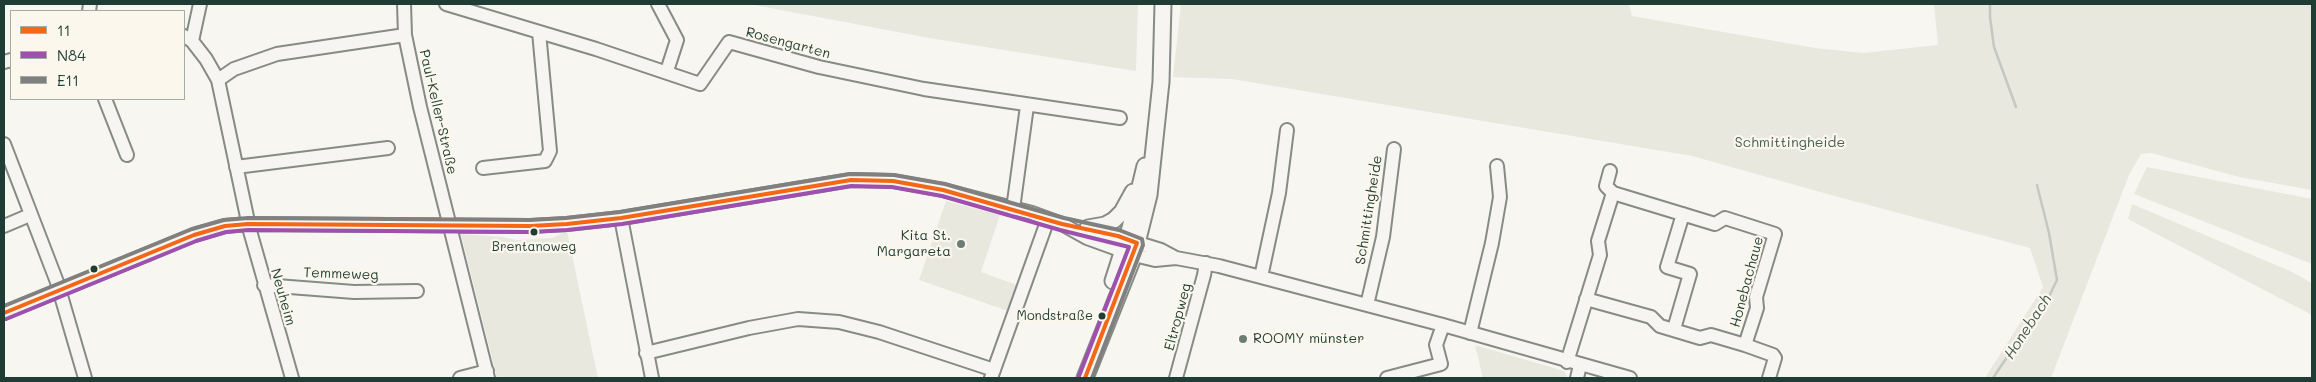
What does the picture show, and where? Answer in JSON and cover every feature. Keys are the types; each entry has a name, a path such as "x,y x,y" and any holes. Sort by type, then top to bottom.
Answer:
{"main road":[{"path":"1083,378 1150,195 1163,48 1163,4"},
{"path":"1088,228 1104,226 1118,217 1130,200 1156,137"},
{"path":"1130,247 1142,173"}],"street":[{"path":"188,39 200,4"},
{"name":"Paul-Keller-Straße","path":"404,4 405,35 420,107 488,375"},
{"name":"Rosengarten","path":"446,4 667,71 700,84 729,42 819,68 924,89 1027,106 1120,118"},
{"path":"658,4 677,40 667,71"},
{"path":"484,168 545,161 550,151 539,32"},
{"path":"218,80 234,69 278,54 405,35"},
{"name":"Neuheim","path":"188,39 206,59 218,80 248,224 292,378"},
{"path":"104,100 127,155"},
{"path":"1013,208 1027,106"},
{"path":"1261,277 1279,193 1287,130"},
{"path":"4,144 9,172 30,215 60,290 85,378"},
{"path":"236,167 388,148"},
{"name":"Schmittingheide","path":"1367,305 1383,237 1394,149"},
{"path":"1470,333 1492,243 1500,197 1497,166"},
{"path":"1567,362 1600,256 1598,242 1612,193 1606,186 1610,171"},
{"path":"4,313 194,235 226,226 248,224 530,226 621,218 851,180 919,184 1048,218 1086,238 1130,247"},
{"name":"Honebachaue","path":"1612,193 1715,224 1725,218 1775,234 1756,297 1757,308 1745,345"},
{"path":"1674,329 1690,274 1667,267 1683,214"},
{"path":"4,226 30,215"},
{"path":"621,218 652,378"},
{"path":"646,353 749,328 798,319 839,322 879,332 992,374 1048,218"},
{"path":"1062,224 1088,228 1155,260 1176,258 1206,263 1443,325 1567,362 1630,378"},
{"name":"Eltropweg","path":"1176,378 1206,263"},
{"name":"Temmeweg","path":"264,285 354,292 417,291"},
{"name":"Honebachaue","path":"1586,299 1651,317 1660,326 1700,338 1711,335 1773,355 1775,358 1769,378"},
{"path":"1387,378 1440,364 1436,345 1443,325"},
{"path":"1577,378 1580,365"},
{"path":"460,378 488,375"}],"shaded area":[{"path":"749,4 1138,4 1136,71 935,39"},
{"path":"1181,4 1629,4 1632,16 1815,48 1863,53 1938,45 1934,4 2312,4 2312,190 2239,177 2151,153 2141,154 2129,175 2051,378 1985,378 2043,287 2030,248 1692,156 1232,79 1173,77"},
{"path":"2147,167 2312,199 2312,264 2134,194"},
{"name":"Kita St. Margareta","path":"946,201 1000,215 981,272 1017,285 1008,311 919,280"},
{"path":"2132,204 2290,271 2312,283 2312,315 2128,219"},
{"path":"567,231 598,378 497,378 461,234 517,240 552,238"},
{"path":"1475,345 1564,371 1568,378 1483,378"}],"waterway":[{"name":"Honebach","path":"1990,4 1994,47 2016,107"},
{"name":"Honebach","path":"1993,378 2026,329 2043,309 2057,280 2049,233 2037,185"}],"transit line":[{"name":"E11","path":"4,306 192,229 224,220 248,218 530,220 566,218 620,212 850,174 894,175 945,184 1064,218 1119,230 1142,239 1143,245 1092,378"},
{"name":"11","path":"4,313 194,235 225,226 248,224 530,226 567,224 621,218 851,180 893,181 943,190 1062,224 1118,236 1137,243 1085,378"},
{"name":"N84","path":"6,319 196,241 226,232 248,230 530,232 567,230 622,224 851,186 892,187 942,196 1060,230 1129,247 1079,376"}],"place":[{"name":"Brentanoweg","path":"534,232"},
{"name":"Kita St. Margareta","path":"961,244"},
{"name":"Mondstraße","path":"1102,316"},
{"name":"ROOMY münster","path":"1243,339"}]}
